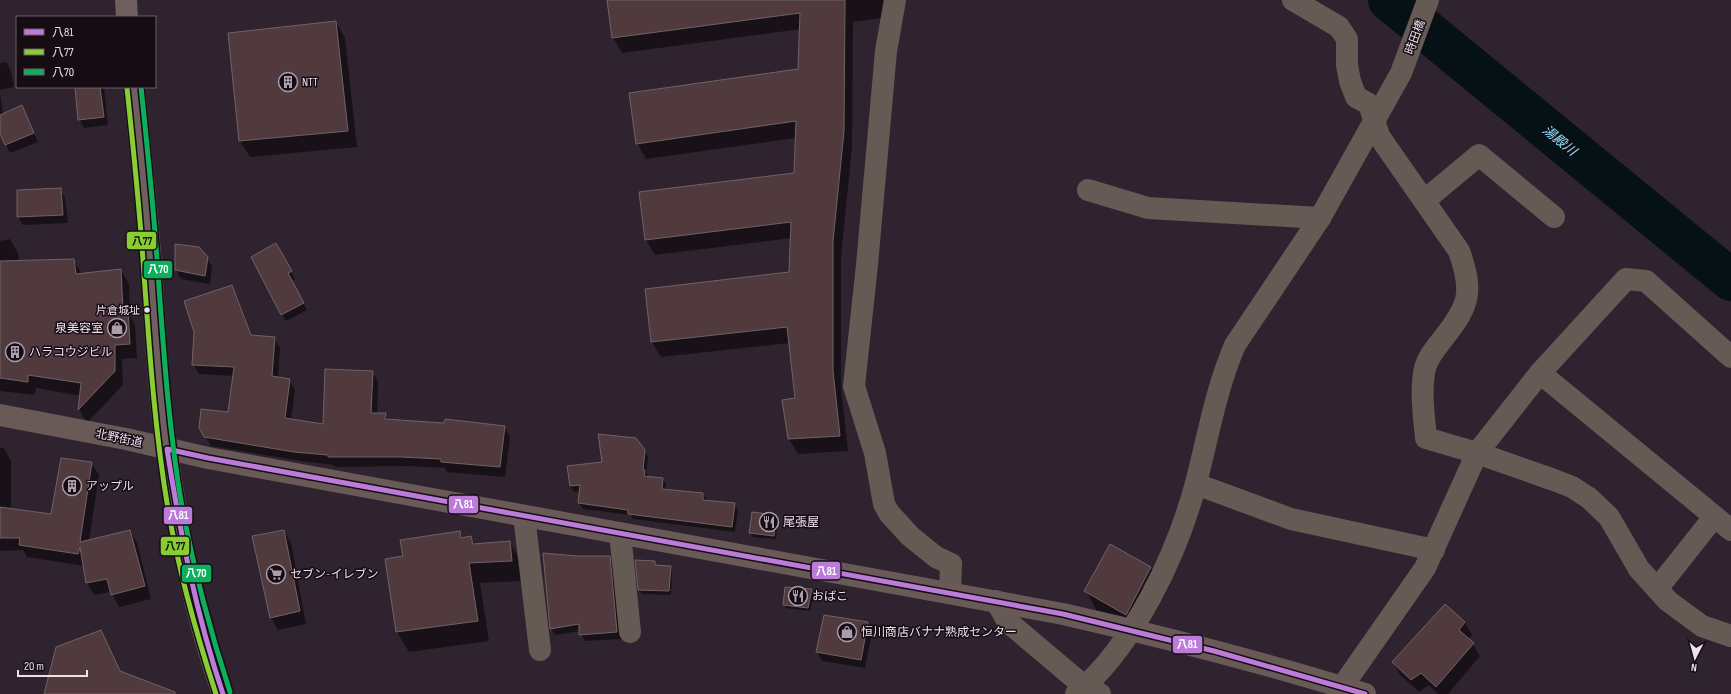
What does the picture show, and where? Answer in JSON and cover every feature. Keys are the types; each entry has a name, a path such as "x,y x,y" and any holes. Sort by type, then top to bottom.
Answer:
{"highway":[{"path":"126,0 128,16"},
{"path":"134,88 166,449 189,577 201,626 223,694"}],"main road":[{"name":"北野街道","path":"0,415 126,439 208,458 1063,614 1253,660 1365,694"}],"street":[{"path":"895,0 886,51 867,265 854,386 875,453 884,504 896,523 910,536 936,557 951,564 950,593"},
{"path":"1293,0 1339,27 1346,39 1347,65 1356,97 1369,104 1379,136 1425,200 1459,251 1465,268 1468,283 1467,300 1460,317 1432,353 1425,368 1423,398 1426,438 1478,453 1572,487 1590,498 1608,518 1639,568 1668,601 1702,626 1731,636"},
{"name":"時田橋","path":"1087,692 1131,630 1172,556 1196,484 1225,367 1235,345 1320,218 1402,70 1428,0"},
{"path":"1425,200 1479,155 1554,217"},
{"path":"1088,190 1148,208 1320,218"},
{"path":"1342,687 1425,568 1478,453 1540,374 1626,279 1646,281 1731,357"},
{"path":"1540,374 1723,523 1657,589"},
{"path":"1196,484 1291,519 1434,550"},
{"path":"524,516 540,650"},
{"path":"620,533 630,632"},
{"path":"996,601 1008,622 1087,692"}],"building":[{"path":"607,0 845,0 844,131 833,241 833,371 840,436 788,439 782,400 795,398 787,327 651,342 645,289 789,272 791,222 645,240 639,192 794,173 796,121 636,144 629,93 798,69 800,13 612,38"},
{"name":"NTT","path":"336,21 348,131 239,141 228,33"},
{"path":"75,88 100,88 104,117 78,120"},
{"path":"22,105 34,133 5,145 0,134 0,115"},
{"path":"61,188 63,215 17,217 17,190"},
{"path":"276,243 292,271 288,273 304,303 281,315 251,257"},
{"path":"175,244 199,247 208,257 205,276 175,270"},
{"path":"74,259 76,274 121,269 123,310 128,310 130,344 115,345 115,371 78,410 81,383 28,375 28,382 0,378 0,261"},
{"path":"232,285 251,335 275,337 272,376 290,379 285,418 323,424 325,369 373,371 371,413 386,413 385,419 444,423 445,419 505,426 500,467 441,462 441,459 401,457 328,457 328,455 294,452 204,437 199,428 201,409 228,412 234,367 192,365 194,332 184,301"},
{"path":"598,434 636,438 645,450 643,470 645,470 644,476 663,478 662,489 703,493 703,500 735,503 732,527 628,514 628,510 578,503 580,485 570,486 567,466 602,462"},
{"path":"61,458 92,462 80,542 130,530 145,586 111,595 107,579 86,583 80,547 78,554 19,545 20,538 0,538 0,507 51,514"},
{"path":"752,512 776,515 774,536 749,533"},
{"name":"セブン-イレブン","path":"284,530 300,611 270,618 252,536"},
{"path":"460,531 461,538 471,536 473,544 510,541 512,561 469,563 478,621 396,632 385,559 403,556 400,540"},
{"path":"1110,544 1151,567 1126,615 1084,591"},
{"path":"543,553 577,556 610,556 617,632 579,635 579,624 550,629"},
{"path":"635,560 655,561 655,565 671,566 669,591 638,590"},
{"path":"785,587 812,589 808,608 783,605"},
{"path":"1445,604 1465,622 1459,630 1474,643 1436,687 1421,673 1411,680 1392,662"},
{"path":"824,615 868,622 861,660 816,652"},
{"path":"101,630 120,671 175,692 175,694 44,694 56,647"}],"waterway":[{"name":"湯殿川","path":"1389,0 1731,280"}],"transit line":[{"name":"八77","path":"127,88 140,217 152,384 163,478 172,533 183,579 216,694"},
{"name":"八70","path":"141,88 154,216 166,383 177,476 197,577 230,692"},
{"name":"八81","path":"223,694 213,664 190,573 177,511 167,449 208,458 1063,614 1214,651 1365,694"}],"place":[{"name":"NTT","path":"288,82"},
{"name":"片倉城址","path":"147,310"},
{"name":"泉美容室","path":"117,328"},
{"name":"ハラコウジビル","path":"15,352"},
{"name":"アップル","path":"72,486"},
{"name":"尾張屋","path":"769,522"},
{"name":"セブン-イレブン","path":"276,574"},
{"name":"おばこ","path":"798,596"},
{"name":"恒川商店バナナ熟成センター","path":"847,632"}]}
